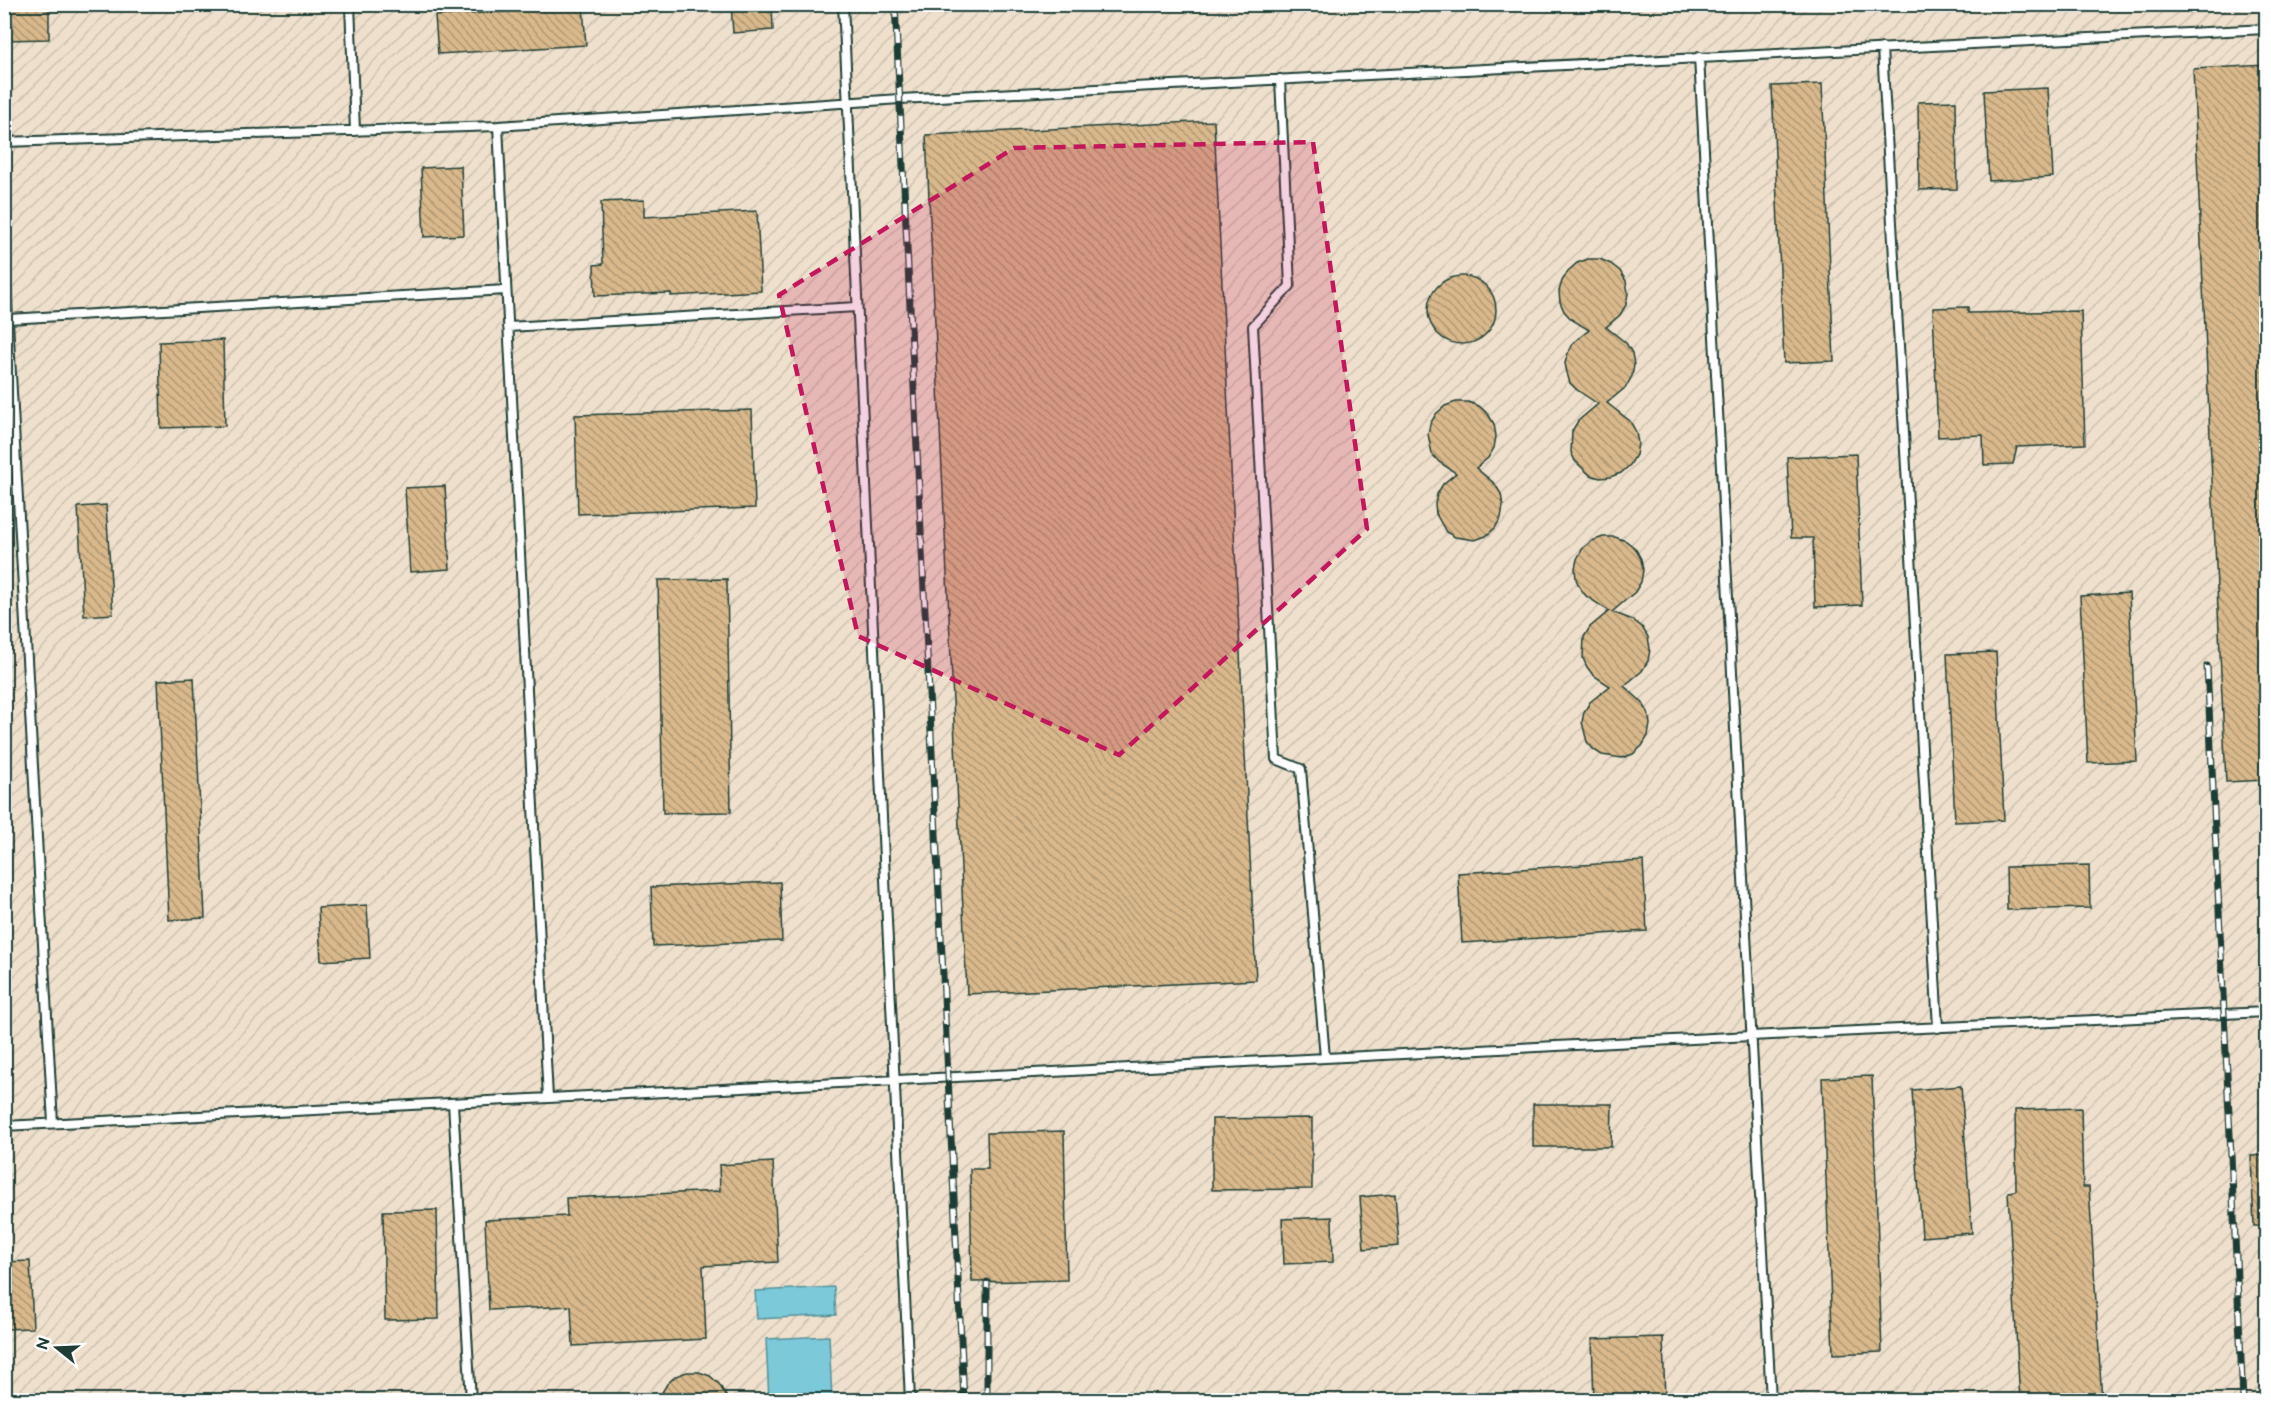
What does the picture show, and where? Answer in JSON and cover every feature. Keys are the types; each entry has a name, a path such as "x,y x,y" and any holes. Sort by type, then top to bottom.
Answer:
{"lane":[{"path":"350,4 355,130"},
{"path":"843,4 910,1401"},
{"path":"4,142 498,126 847,102 2266,29"},
{"path":"1882,48 1938,1028"},
{"path":"1699,57 1771,1401"},
{"path":"1280,79 1290,286 1253,326 1276,759 1301,769 1325,1058"},
{"path":"498,126 548,1098"},
{"path":"4,249 53,1123"},
{"path":"8,319 506,290"},
{"path":"508,327 857,307"},
{"path":"4,1126 1751,1036 2266,1012"},
{"path":"453,1103 471,1401"}],"highlighted area":[{"path":"1313,142 1367,529 1119,755 858,636 779,295 1014,148"}],"shaded area":[{"path":"5,5 2266,5 2266,1400 5,1400"}],"water":[{"path":"834,1287 836,1315 757,1319 755,1291"},
{"path":"829,1336 832,1400 769,1400 766,1339"}],"building":[{"path":"4,4 49,4 49,39 4,40"},
{"path":"731,4 772,4 773,30 733,33"},
{"path":"583,7 586,45 438,54 435,16"},
{"path":"2266,65 2266,780 2226,782 2193,69"},
{"path":"1822,84 1834,361 1784,363 1772,86"},
{"path":"2048,88 2053,177 1989,181 1984,91"},
{"path":"1956,101 1957,189 1919,190 1918,102"},
{"path":"1214,121 1256,980 967,994 926,135"},
{"path":"461,166 464,235 424,237 421,168"},
{"path":"644,200 644,217 757,211 761,291 671,296 671,293 595,296 594,265 603,264 601,202"},
{"path":"1588,259 1600,259 1611,264 1620,271 1626,281 1628,293 1626,305 1620,315 1606,327 1626,343 1632,353 1634,365 1632,376 1626,387 1607,403 1630,421 1636,432 1638,443 1636,455 1621,473 1600,478 1590,475 1575,461 1571,452 1572,431 1578,421 1598,404 1570,383 1565,363 1568,353 1574,342 1589,330 1571,319 1564,311 1559,291 1568,271 1577,263"},
{"path":"1462,276 1475,279 1486,286 1493,297 1496,310 1493,323 1486,334 1475,341 1462,344 1449,341 1438,334 1431,323 1428,310 1431,297 1438,286 1449,279"},
{"path":"1968,307 1968,313 2081,311 2085,444 2017,447 2013,464 1984,465 1983,435 1938,437 1933,308"},
{"path":"223,340 225,426 161,428 159,342"},
{"path":"1456,402 1468,402 1479,406 1494,424 1496,436 1494,448 1488,458 1476,468 1495,484 1501,494 1503,506 1501,518 1486,536 1475,540 1455,537 1446,532 1436,514 1437,494 1443,484 1456,473 1439,462 1432,454 1428,434 1430,424 1436,414 1445,406"},
{"path":"752,410 755,508 578,514 575,415"},
{"path":"1856,454 1862,605 1815,607 1813,538 1791,538 1787,457"},
{"path":"445,486 450,569 410,572 405,488"},
{"path":"106,505 113,614 84,616 78,507"},
{"path":"1603,537 1615,537 1626,541 1635,548 1641,559 1643,570 1641,582 1635,592 1612,612 1633,620 1642,627 1648,637 1650,649 1648,661 1642,671 1624,686 1642,702 1648,712 1650,724 1648,736 1633,754 1622,758 1602,755 1594,750 1587,742 1582,722 1584,712 1590,702 1610,686 1593,675 1583,658 1584,637 1590,627 1609,611 1586,596 1576,579 1575,568 1583,548"},
{"path":"727,579 731,812 663,813 658,580"},
{"path":"2129,593 2137,761 2088,763 2080,596"},
{"path":"1996,652 2004,820 1955,822 1947,654"},
{"path":"194,678 205,918 169,920 158,680"},
{"path":"1643,861 1647,931 1462,943 1458,873"},
{"path":"2089,865 2090,908 2007,910 2006,867"},
{"path":"780,882 782,941 653,946 651,887"},
{"path":"367,905 370,958 321,961 318,908"},
{"path":"1872,1076 1882,1352 1833,1354 1822,1078"},
{"path":"1961,1086 1972,1233 1922,1237 1912,1090"},
{"path":"1533,1104 1612,1104 1611,1147 1533,1147"},
{"path":"2081,1108 2083,1187 2089,1187 2102,1401 2020,1401 2008,1192 2016,1191 2015,1110"},
{"path":"1312,1118 1312,1189 1212,1190 1212,1119"},
{"path":"1064,1131 1067,1280 972,1282 970,1169 988,1169 987,1133"},
{"path":"2266,1155 2266,1226 2254,1226 2251,1156"},
{"path":"773,1162 778,1262 703,1266 706,1339 573,1346 571,1306 489,1310 485,1220 567,1216 566,1198 720,1191 719,1165"},
{"path":"1395,1194 1399,1246 1364,1249 1360,1197"},
{"path":"437,1210 439,1319 385,1320 383,1211"},
{"path":"1332,1217 1333,1262 1284,1264 1282,1219"},
{"path":"30,1261 33,1328 4,1329 4,1262"},
{"path":"1663,1337 1665,1401 1594,1401 1592,1339"},
{"path":"687,1372 699,1372 710,1376 719,1384 729,1401 657,1401 667,1384 676,1376"}],"railway":[{"path":"895,4 964,1400"},
{"path":"2207,666 2243,1400"},
{"path":"987,1282 987,1400"}]}
